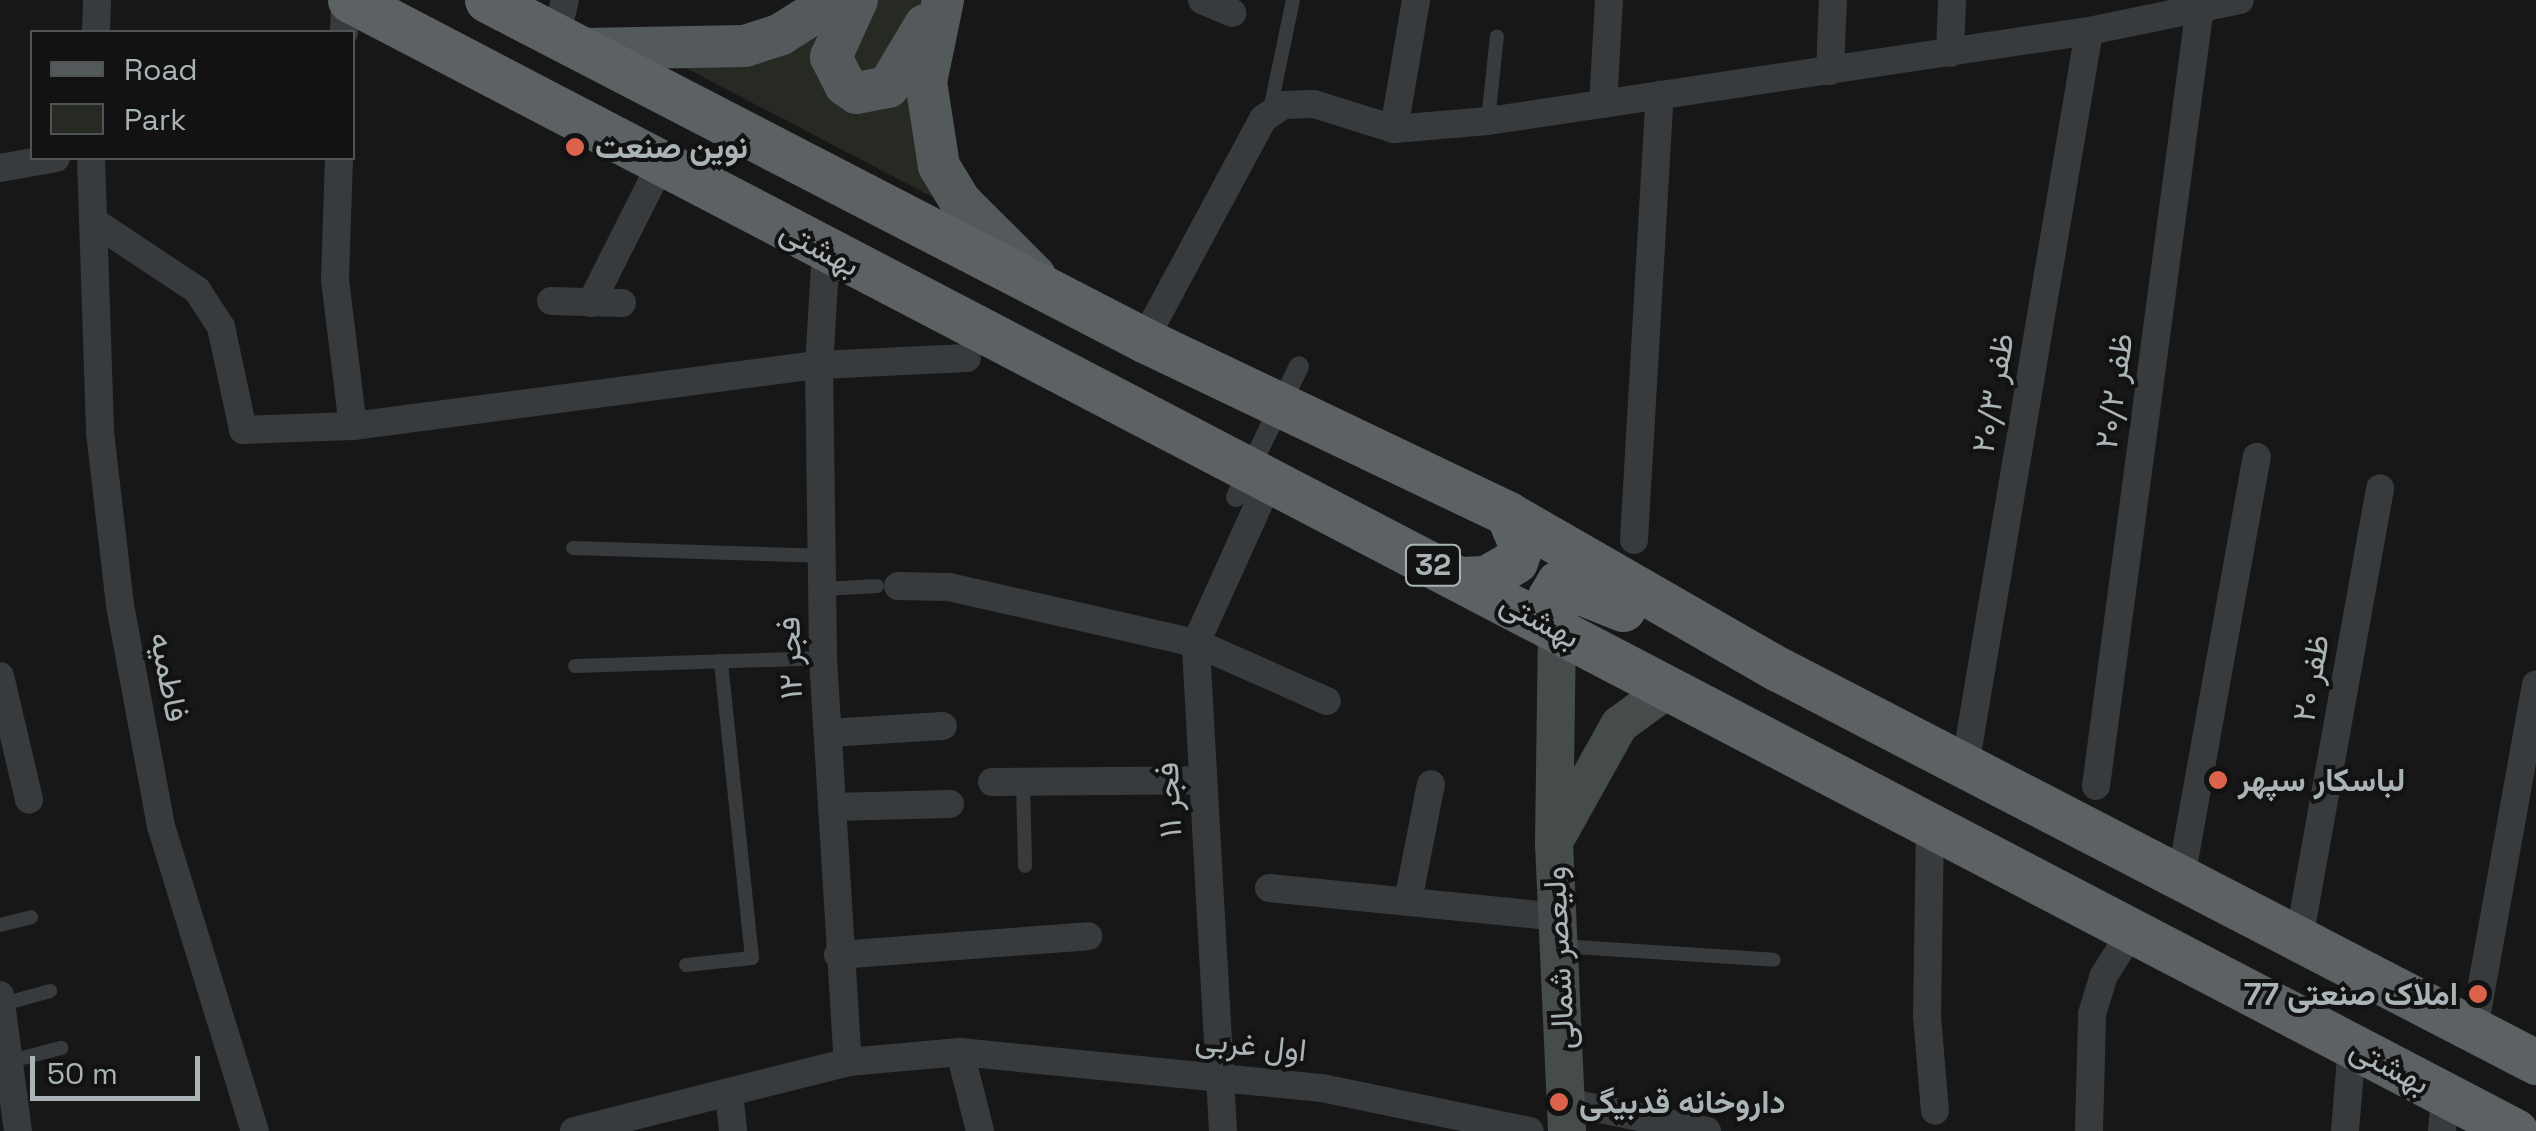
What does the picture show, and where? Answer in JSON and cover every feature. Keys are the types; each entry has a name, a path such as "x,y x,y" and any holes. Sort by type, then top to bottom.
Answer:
{"highway":[{"name":"بهشتی","path":"348,0 826,250 1252,489 1460,579 1557,628 1930,828 2352,1046 2443,1113 2515,1131"},
{"name":"32","path":"487,0 568,28 1144,340 1508,514 1778,669 2536,1062"},
{"path":"1460,579 1486,578 1514,561 1521,545 1508,514"},
{"path":"1557,628 1550,596 1552,587 1568,581 1694,646 1778,669"}],"main road":[{"path":"568,28 744,46 781,34 835,0"},
{"path":"857,0 832,56 845,85 871,94 898,74 941,0"},
{"path":"941,0 926,82 940,166 960,200 1042,284"},
{"name":"ولیعصر شمالی","path":"1557,628 1554,844 1567,1116"},
{"path":"1554,844 1619,725 1668,689"}],"street":[{"path":"96,30 97,0"},
{"path":"344,30 348,0"},
{"path":"1202,0 1232,13"},
{"path":"1394,129 1416,0"},
{"path":"1603,104 1610,0"},
{"path":"1830,71 1834,0"},
{"path":"1950,53 1952,0"},
{"path":"1144,340 1270,110 1314,104 1394,129 1488,120 2089,32 2240,0"},
{"name":"ظفر ۲۰/۲","path":"2096,786 2200,6"},
{"name":"ظفر ۲۰/۳","path":"1966,766 2089,32"},
{"path":"1634,540 1660,95"},
{"path":"0,168 45,160"},
{"name":"فاطمیه","path":"91,160 100,432 120,605 161,826 255,1131"},
{"path":"340,160 335,280 353,426"},
{"path":"591,303 661,164"},
{"path":"93,221 197,290 222,327 243,430 353,426 818,365 967,358"},
{"name":"فجر ۱۲","path":"826,250 818,365 822,658 838,955 848,1062"},
{"path":"552,301 622,303"},
{"path":"1252,489 1300,366"},
{"path":"2180,878 2257,458"},
{"name":"ظفر ۲۰","path":"2299,939 2380,488"},
{"name":"فجر ۱۱","path":"1223,1131 1196,643 1252,489"},
{"path":"887,586 949,587 1196,643 1327,702"},
{"path":"0,676 28,800"},
{"path":"2474,1029 2536,686"},
{"path":"828,734 943,726"},
{"path":"992,782 1203,780"},
{"path":"1408,901 1431,784"},
{"path":"832,807 950,804"},
{"path":"1930,828 1928,1016 1935,1111"},
{"path":"1269,888 1408,901 1559,931"},
{"path":"2090,1131 2092,1014 2102,977 2131,932"},
{"path":"838,955 1088,936"},
{"path":"2,1000 18,1131"},
{"path":"2345,1131 2352,1046"},
{"path":"960,1052 980,1131"},
{"name":"اول غربی","path":"574,1131 848,1062 960,1052 1322,1088 1530,1131"},
{"path":"729,1092 733,1131"},
{"path":"1567,1116 1707,1131"}],"lane":[{"path":"1270,110 1293,0"},
{"path":"1488,120 1498,36"},
{"path":"573,548 823,556"},
{"path":"823,589 887,586"},
{"path":"575,666 822,658"},
{"path":"686,965 752,958 721,661"},
{"path":"1023,782 1025,866"},
{"path":"0,925 31,917"},
{"path":"1559,931 1774,960"},
{"path":"2,1000 50,991"},
{"path":"11,1060 61,1048"}],"green space":[{"path":"875,0 923,0 891,63 860,78 846,40"},
{"path":"825,23 816,68 909,80 940,201 684,67"}],"place":[{"name":"نوین صنعت","path":"575,147"},
{"name":"لباسکار سپهر","path":"2218,780"},
{"name":"املاک صنعتی 77","path":"2478,994"},
{"name":"داروخانه قدبیگی","path":"1559,1102"}]}
